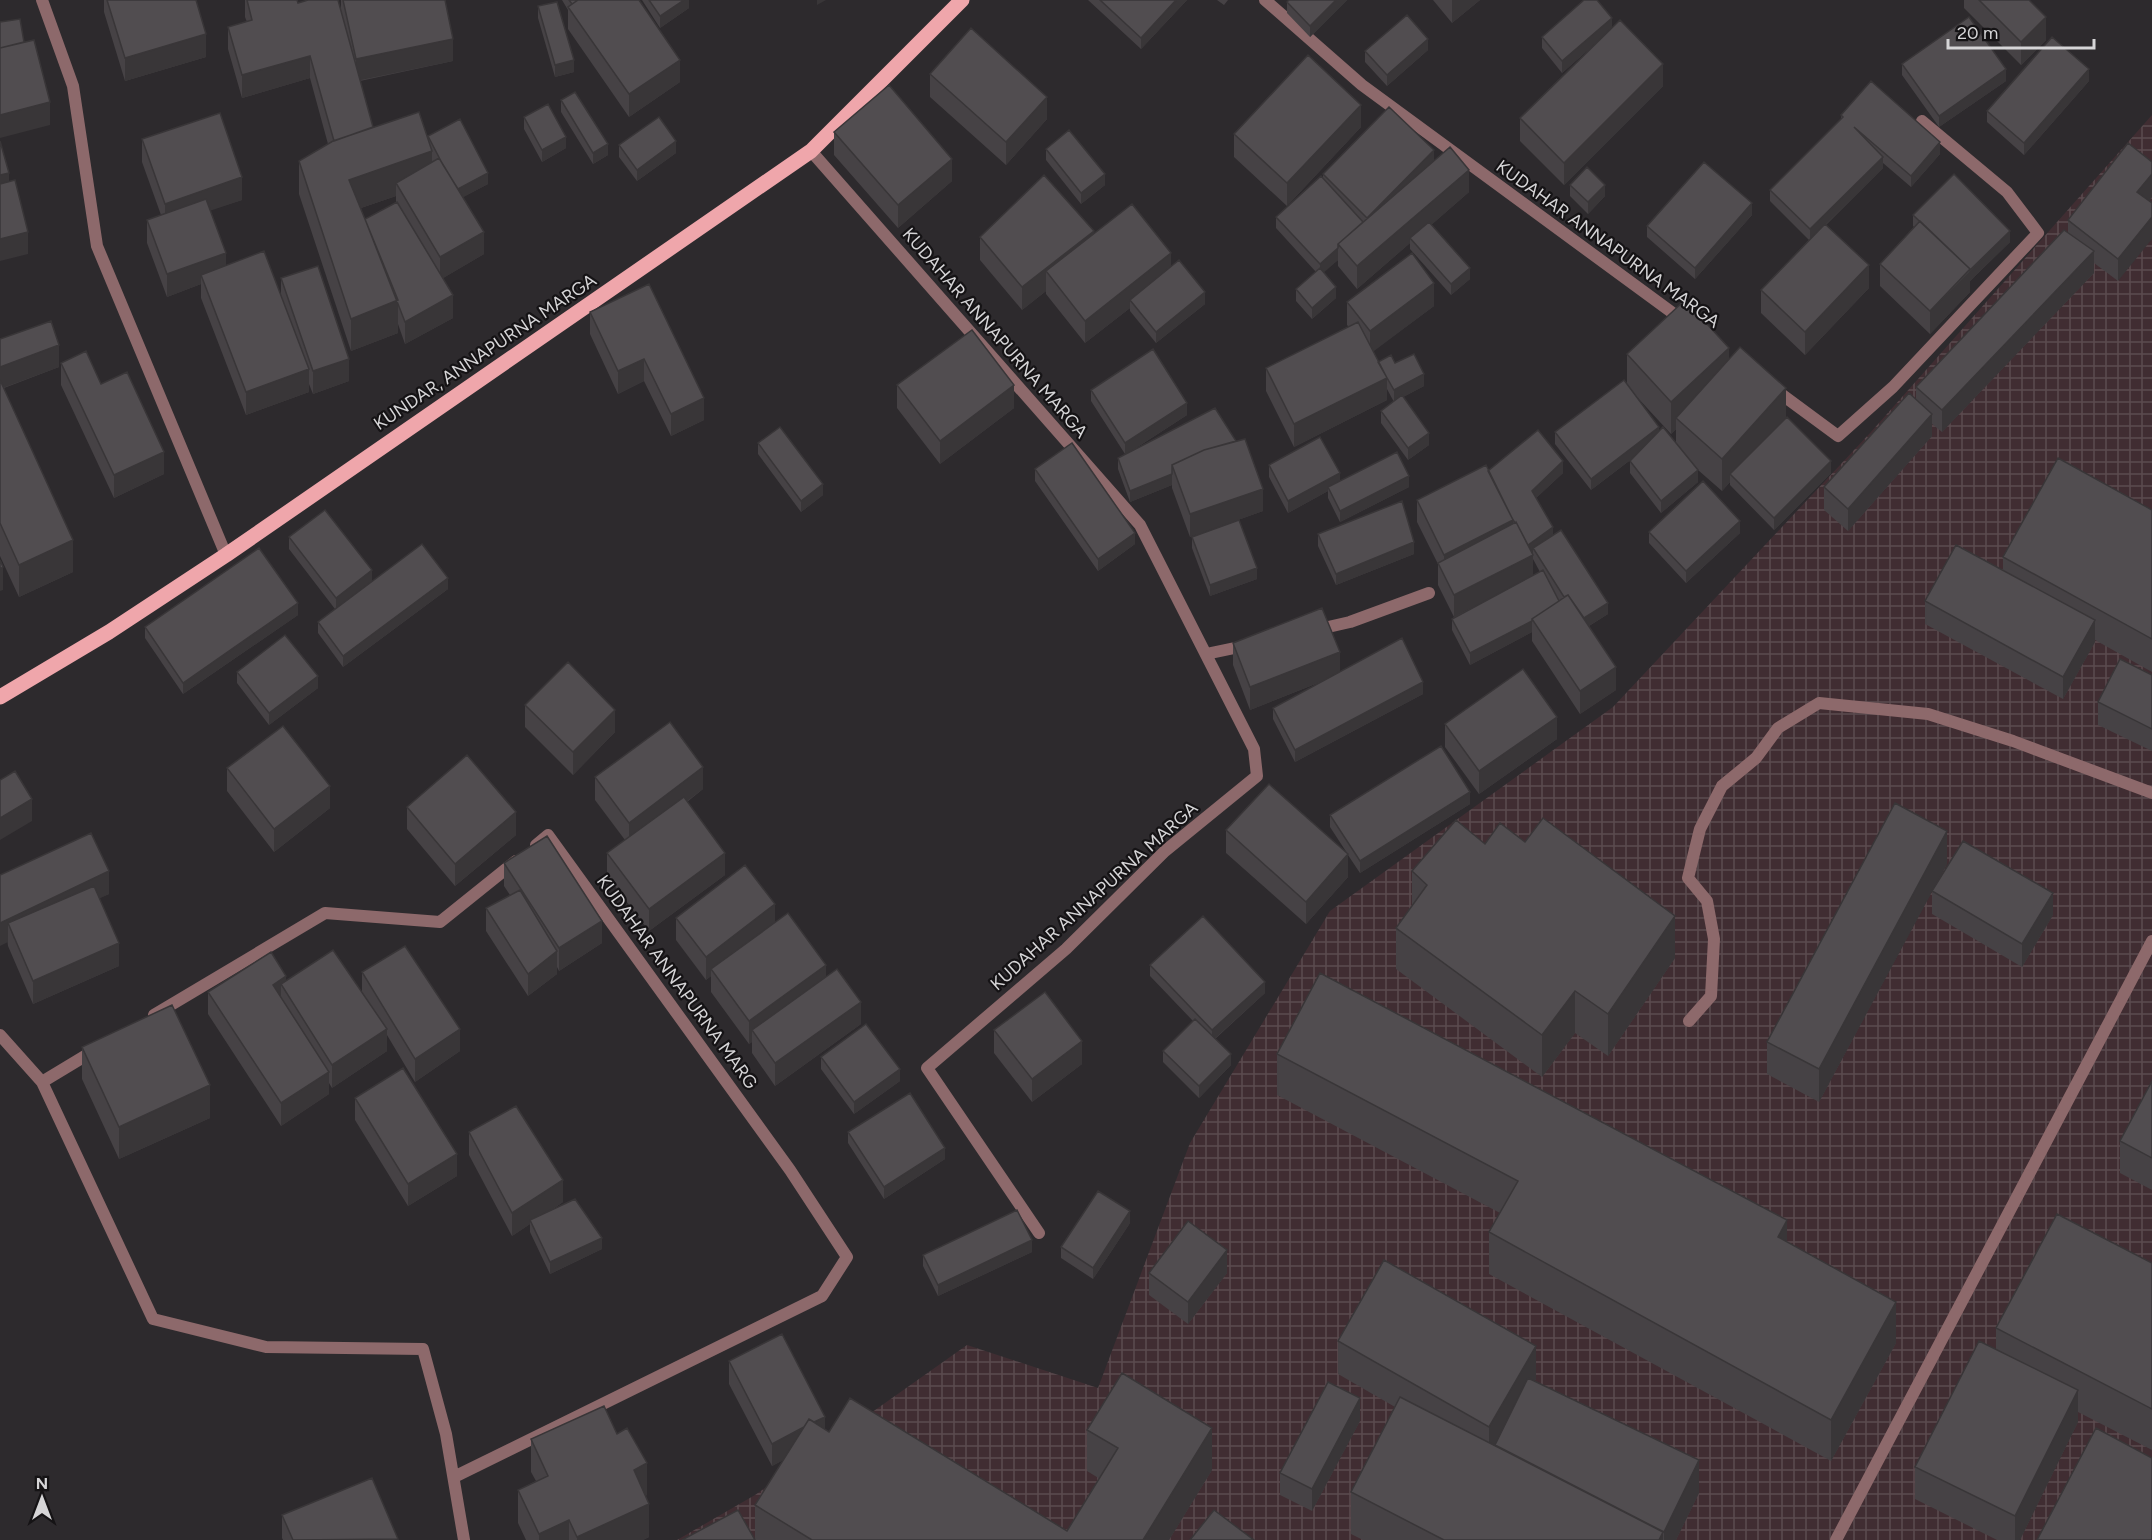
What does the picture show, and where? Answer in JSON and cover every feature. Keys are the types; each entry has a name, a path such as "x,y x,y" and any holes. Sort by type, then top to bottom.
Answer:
{"main road":[{"name":"KUNDAR, ANNAPURNA MARGA","path":"0,697 109,633 226,555 811,151 962,0"}],"street":[{"path":"42,0 73,86 97,246 226,555"},
{"name":"KUDAHAR ANNAPURNA MARGA","path":"1265,0 1362,85 1693,329"},
{"path":"1761,379 1838,436 1893,387 2038,233 2007,192 1923,121"},
{"name":"KUDAHAR ANNAPURNA MARGA","path":"811,151 1140,525 1254,749 1257,776 1165,851 1066,949 927,1068 1039,1233"},
{"path":"1306,632 1350,622 1429,593"},
{"path":"1206,654 1262,642"},
{"path":"1689,1021 1711,996 1714,939 1707,901 1688,878 1700,829 1722,786 1756,758 1778,728 1819,703 1928,714 2013,741 2152,794"},
{"name":"KUDAHAR ANNAPURNA MARG","path":"143,1021 325,913 440,922 548,835 790,1170 847,1257 822,1296 454,1477"},
{"path":"1836,1540 2152,941"},
{"path":"0,1035 42,1082 153,1319 266,1347 423,1349 446,1434 464,1540"},
{"path":"42,1082 103,1045"}],"shaded area":[{"path":"2152,115 2152,1540 677,1540 755,1495 967,1345 1098,1388 1190,1143 1330,911 1613,707 1871,432"}],"building":[{"path":"107,0 196,0 206,34 125,58"},
{"path":"247,0 297,0 298,3 308,0 338,0 373,127 334,141 310,56 242,75 228,27 252,20"},
{"path":"343,0 445,0 453,39 356,59"},
{"path":"578,0 639,0 680,60 629,94 568,7"},
{"path":"649,0 684,0 660,16"},
{"path":"1100,0 1176,0 1141,38"},
{"path":"1289,0 1336,0 1310,26 1287,2"},
{"path":"1584,0 1597,0 1612,18 1562,61 1542,37"},
{"path":"1979,0 2029,0 2046,17 2021,42"},
{"path":"557,2 574,60 555,65 538,6"},
{"path":"1407,15 1428,39 1387,75 1365,51"},
{"path":"1969,17 2006,69 1939,116 1902,64"},
{"path":"20,19 24,42 0,48 0,22"},
{"path":"1620,20 1663,64 1564,163 1520,118"},
{"path":"971,28 1047,97 1006,142 930,74"},
{"path":"2052,37 2089,69 2024,143 1987,111"},
{"path":"34,40 50,102 0,115 0,48"},
{"path":"1308,55 1361,105 1287,183 1234,134"},
{"path":"1871,81 1940,142 1911,176 1854,127 1883,157 1810,229 1770,190 1843,117 1841,115"},
{"path":"889,85 952,159 898,205 834,132"},
{"path":"575,92 608,144 593,153 561,100"},
{"path":"548,104 566,137 542,150 524,117"},
{"path":"1389,107 1434,150 1367,218 1323,174"},
{"path":"419,112 432,151 349,180 398,300 351,319 299,161 333,141"},
{"path":"220,113 242,177 165,204 142,139"},
{"path":"659,117 676,141 637,170 619,145"},
{"path":"460,119 488,173 458,189 428,136"},
{"path":"1069,130 1105,174 1081,193 1046,149"},
{"path":"0,141 9,173 0,175"},
{"path":"2128,143 2152,162 2152,174 2137,192 2152,203 2152,217 2118,259 2068,220"},
{"path":"1450,147 1469,170 1357,266 1338,244"},
{"path":"439,158 484,232 440,257 396,183"},
{"path":"1704,162 1752,203 1695,268 1647,226"},
{"path":"1587,167 1605,185 1588,202 1570,185"},
{"path":"1954,174 2010,231 1969,271 1970,269 1913,215"},
{"path":"1044,175 1094,231 1022,287 980,237"},
{"path":"1321,176 1363,222 1320,264 1276,217"},
{"path":"15,180 28,232 0,239 0,184"},
{"path":"206,199 226,253 167,274 147,220"},
{"path":"397,202 453,295 405,322 365,219"},
{"path":"1132,204 1171,253 1085,321 1046,271"},
{"path":"1920,221 1970,269 1930,311 1880,264"},
{"path":"1429,222 1470,268 1451,284 1410,238"},
{"path":"1825,224 1869,265 1805,332 1761,290"},
{"path":"2064,230 2094,251 1942,410 1916,387"},
{"path":"264,251 309,369 246,392 201,275"},
{"path":"1412,253 1434,283 1370,331 1347,302"},
{"path":"1179,260 1205,292 1156,332 1130,300"},
{"path":"318,266 349,359 313,371 281,278"},
{"path":"1320,268 1336,287 1312,308 1296,289"},
{"path":"649,284 704,398 671,414 644,359 618,371 590,312"},
{"path":"1685,300 1729,348 1671,402 1627,354"},
{"path":"51,321 59,345 0,367 0,339"},
{"path":"1358,322 1387,378 1294,424 1266,368"},
{"path":"972,330 1014,385 940,441 897,385"},
{"path":"1740,347 1786,388 1722,459 1676,418"},
{"path":"1153,349 1187,403 1125,443 1091,390"},
{"path":"86,351 101,384 127,372 164,452 114,475 61,363"},
{"path":"1414,354 1424,374 1394,390 1378,362 1391,355 1395,363"},
{"path":"0,380 73,540 19,565 0,523"},
{"path":"1624,380 1659,427 1591,479 1555,432"},
{"path":"1909,393 1932,414 1848,509 1824,487"},
{"path":"1402,395 1429,433 1408,448 1381,411"},
{"path":"1215,408 1236,441 1204,450 1172,465 1172,474 1130,491 1118,458"},
{"path":"1787,417 1831,461 1774,518 1730,474"},
{"path":"780,427 823,484 801,501 758,443"},
{"path":"1663,427 1698,470 1661,501 1630,461"},
{"path":"1538,430 1563,461 1532,491 1553,527 1528,545 1488,471"},
{"path":"1320,437 1340,473 1288,501 1269,465"},
{"path":"1245,439 1263,489 1190,514 1172,465 1204,450"},
{"path":"1072,443 1135,533 1098,559 1035,469"},
{"path":"1397,452 1409,476 1340,511 1328,487"},
{"path":"2058,458 2152,510 2152,639 2003,557"},
{"path":"1486,465 1513,520 1444,555 1417,500"},
{"path":"1703,481 1740,521 1686,571 1649,532"},
{"path":"1402,501 1414,542 1336,574 1318,534"},
{"path":"325,510 372,570 336,598 289,537"},
{"path":"1239,520 1257,568 1210,585 1192,537"},
{"path":"1516,522 1533,555 1454,595 1438,563"},
{"path":"1561,530 1608,603 1584,618 1568,595 1564,597 1533,548"},
{"path":"422,544 448,578 343,656 318,622"},
{"path":"1956,545 2095,620 2063,677 1925,601"},
{"path":"259,548 298,603 183,683 145,627"},
{"path":"1543,570 1559,601 1532,621 1470,653 1452,619"},
{"path":"1568,595 1616,667 1580,691 1532,619"},
{"path":"1322,608 1340,652 1250,687 1233,643"},
{"path":"285,635 318,676 269,713 237,672"},
{"path":"1402,638 1423,682 1295,750 1273,708"},
{"path":"2120,659 2152,675 2152,729 2098,702"},
{"path":"568,662 615,710 573,752 525,705"},
{"path":"1523,669 1557,717 1479,771 1445,724"},
{"path":"670,722 703,767 629,823 595,777"},
{"path":"283,726 330,786 274,829 227,768"},
{"path":"1441,746 1470,792 1360,861 1330,815"},
{"path":"467,755 516,812 455,864 407,807"},
{"path":"15,771 32,799 0,818 0,780"},
{"path":"1269,784 1348,854 1306,902 1226,830"},
{"path":"684,797 725,853 649,909 607,853"},
{"path":"1895,803 1947,831 1819,1069 1767,1042"},
{"path":"1543,818 1675,916 1608,1014 1575,991 1542,1035 1396,928 1427,885 1412,871 1456,820 1485,844 1500,823 1525,842"},
{"path":"91,833 109,871 0,923 0,875"},
{"path":"547,836 602,921 559,948 504,863"},
{"path":"1963,841 2053,893 2022,944 1932,891"},
{"path":"745,865 775,904 706,957 676,918"},
{"path":"94,886 119,943 33,981 8,923"},
{"path":"520,890 557,951 528,974 486,908"},
{"path":"788,913 826,965 749,1021 711,969"},
{"path":"1203,916 1265,982 1212,1030 1150,965"},
{"path":"405,946 460,1029 415,1059 362,972"},
{"path":"333,950 387,1029 332,1065 281,984"},
{"path":"271,952 286,976 273,985 329,1072 281,1103 208,992"},
{"path":"837,969 861,1002 775,1063 752,1030"},
{"path":"1320,973 1787,1220 1778,1237 1896,1302 1831,1420 1489,1232 1518,1181 1277,1054"},
{"path":"1045,992 1082,1041 1032,1079 994,1030"},
{"path":"172,1005 210,1085 119,1127 82,1047"},
{"path":"1195,1019 1231,1054 1199,1086 1163,1051"},
{"path":"866,1024 900,1069 854,1102 821,1057"},
{"path":"403,1068 457,1154 408,1184 355,1098"},
{"path":"2152,1081 2152,1158 2120,1141"},
{"path":"910,1093 945,1148 884,1187 848,1132"},
{"path":"516,1106 563,1180 512,1213 469,1132"},
{"path":"1098,1191 1130,1211 1093,1268 1061,1247"},
{"path":"575,1199 602,1238 550,1262 530,1220"},
{"path":"1017,1210 1032,1240 938,1285 923,1255"},
{"path":"2057,1214 2152,1263 2152,1409 1996,1328"},
{"path":"1188,1221 1227,1250 1188,1302 1149,1273"},
{"path":"1384,1260 1536,1346 1489,1427 1338,1341"},
{"path":"782,1334 825,1417 814,1422 809,1419 804,1427 772,1444 729,1361"},
{"path":"1979,1341 2078,1390 2015,1516 1915,1467"},
{"path":"1122,1373 1212,1428 1143,1540 812,1540 755,1505 809,1419 829,1432 850,1398 1067,1531 1118,1448 1087,1430"},
{"path":"1528,1378 1699,1460 1664,1532 1495,1445"},
{"path":"1328,1382 1360,1398 1312,1489 1280,1473"},
{"path":"1400,1397 1663,1532 1659,1540 1444,1540 1351,1492"},
{"path":"604,1406 617,1434 627,1428 647,1463 634,1470 649,1504 577,1537 569,1520 539,1534 518,1490 548,1476 531,1439"},
{"path":"2096,1428 2152,1458 2152,1540 2037,1540"},
{"path":"372,1478 398,1539 293,1540 282,1515"},
{"path":"738,1510 755,1540 682,1540"},
{"path":"1214,1510 1254,1540 1190,1540"}]}
